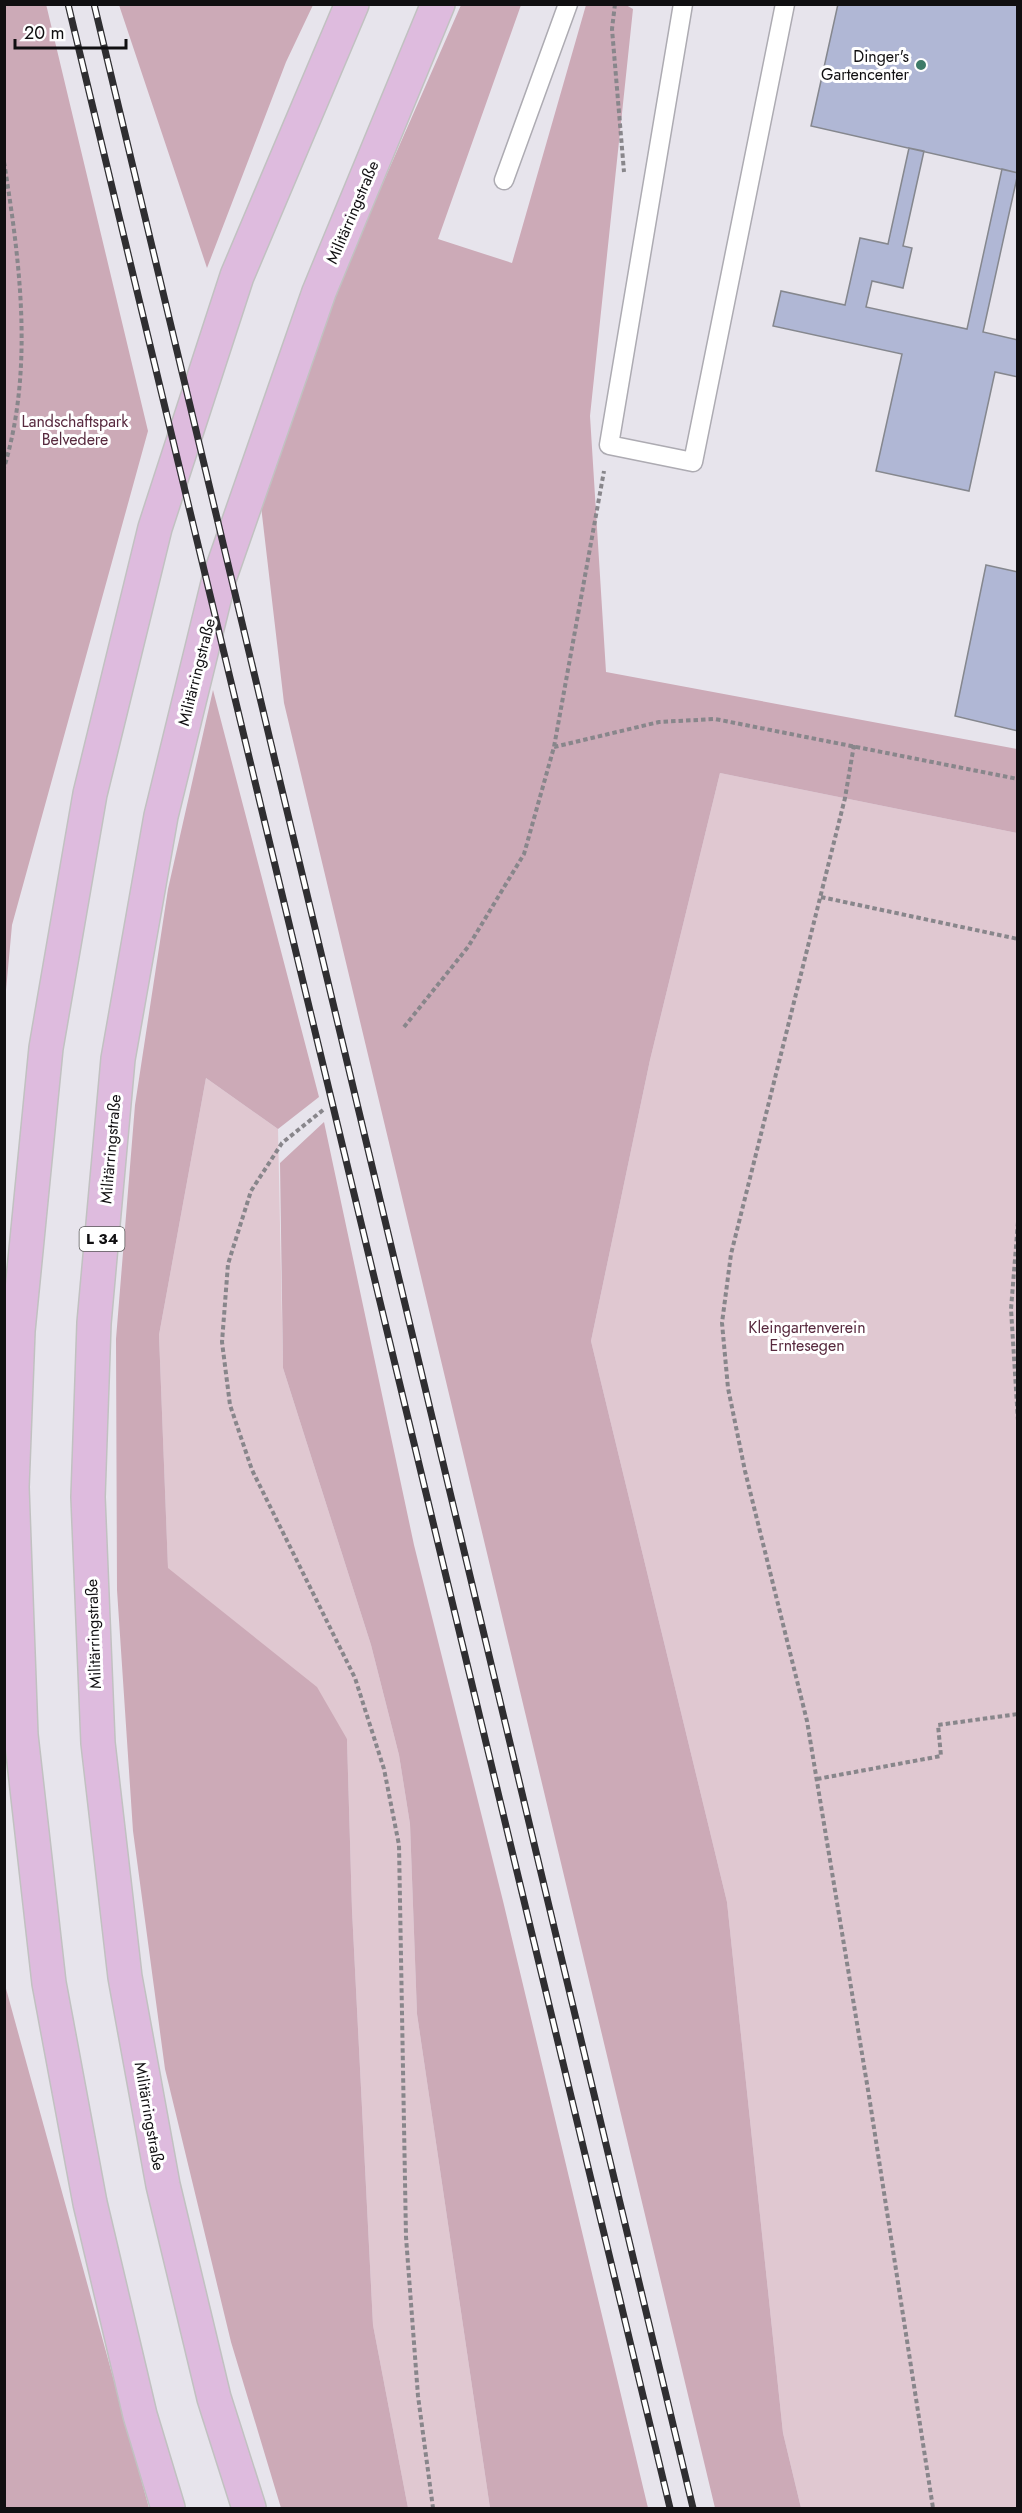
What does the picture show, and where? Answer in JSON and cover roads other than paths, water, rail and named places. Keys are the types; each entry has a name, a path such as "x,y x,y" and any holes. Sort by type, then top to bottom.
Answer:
{"main road":[{"path":"168,2508 140,2415 90,2203 49,1983 21,1735 12,1487 18,1331 48,1036 90,794 155,528 237,276 352,4"},
{"name":"Militärringstraße","path":"249,2508 214,2398 163,2185 125,1977 98,1743 88,1497 94,1323 120,1048 161,816 219,579 319,292 438,4"}],"lane":[{"path":"504,180 568,4"},
{"path":"683,4 609,445 693,462 785,4"}],"railway":[{"path":"68,4 670,2508"},
{"path":"94,4 693,2508"}],"place":[{"name":"Dinger's Gartencenter","path":"921,65"}],"park label":[{"name":"Landschaftspark Belvedere","path":"75,430"},
{"name":"Kleingartenverein Erntesegen","path":"807,1336"}]}
